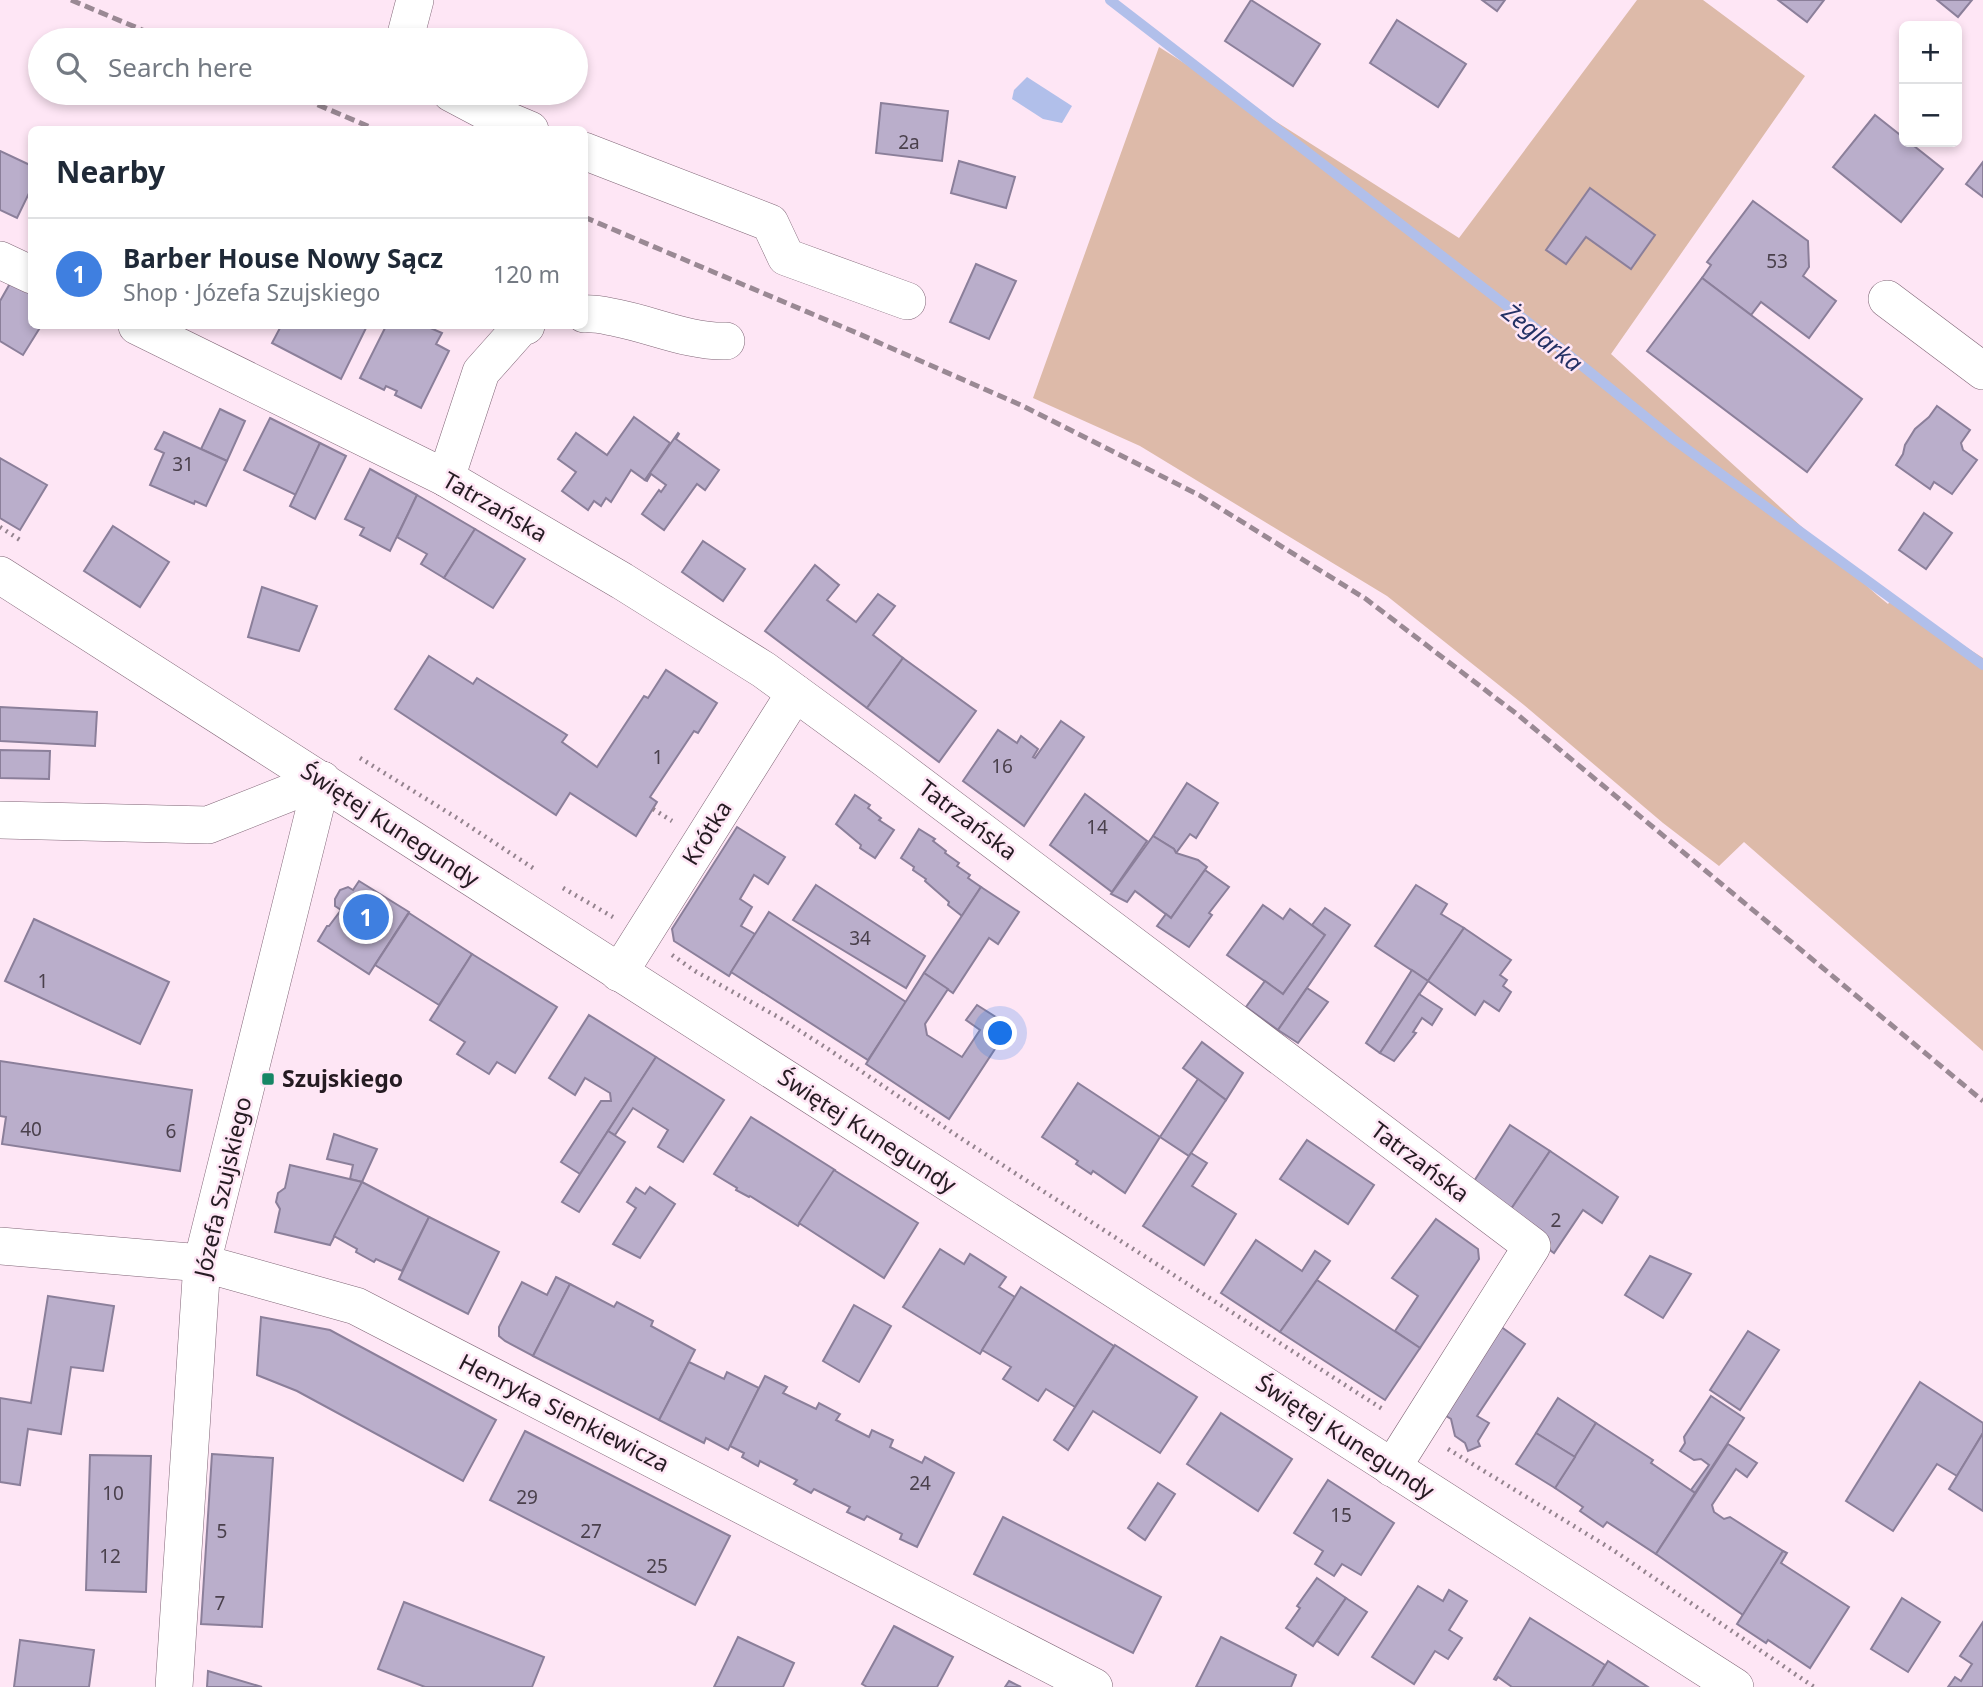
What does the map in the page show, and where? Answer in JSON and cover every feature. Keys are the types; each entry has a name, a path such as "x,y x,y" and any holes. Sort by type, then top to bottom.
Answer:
{"street":[{"path":"408,28 415,0"},
{"path":"474,105 521,126"},
{"path":"588,153 770,223 786,257 907,301"},
{"path":"0,260 28,273"},
{"path":"1887,299 1983,372"},
{"path":"588,314 632,321 710,342 726,341"},
{"name":"Tatrzańska","path":"143,329 446,478 622,581 764,670 899,768 1532,1246 1392,1468"},
{"path":"446,478 481,372 520,329"},
{"name":"Świętej Kunegundy","path":"0,575 1735,1687"},
{"name":"Krótka","path":"619,973 795,693"},
{"path":"0,820 208,825 322,780"},
{"name":"Józefa Szujskiego","path":"174,1687 202,1263 322,780"},
{"name":"Henryka Sienkiewicza","path":"0,1245 202,1263 356,1306 1094,1687"}],"path":[{"path":"653,809 678,824"},
{"path":"663,948 695,971 780,1018 965,1141 1417,1430 1613,1550 1814,1687"}],"shaded area":[{"path":"1637,0 1703,0 1805,76 1611,354 1888,604 1892,599 1983,658 1983,1051 1744,842 1719,866 1387,596 1140,446 1033,398 1159,47 1459,238"}],"water":[{"path":"1027,77 1072,106 1062,123 1043,119 1012,99 1014,90"}],"building":[{"path":"1251,0 1320,44 1293,86 1225,41"},
{"path":"1482,0 1505,0 1497,11"},
{"path":"1778,0 1824,0 1807,22"},
{"path":"1937,0 1972,0 1958,17"},
{"path":"1397,20 1466,64 1438,107 1370,63"},
{"path":"881,103 948,111 942,161 876,153"},
{"path":"1875,115 1899,134 1899,147 1915,147 1943,169 1901,222 1833,167"},
{"path":"0,151 28,164 28,195 17,218 0,210"},
{"path":"959,161 1015,177 1006,208 951,193"},
{"path":"1983,162 1983,197 1966,184"},
{"path":"1590,188 1655,235 1631,269 1586,237 1566,264 1546,250"},
{"path":"1753,201 1808,241 1809,267 1803,276 1836,301 1809,338 1761,302 1751,315 1702,278 1711,265 1707,262"},
{"path":"976,264 1016,281 989,339 950,322"},
{"path":"1702,278 1862,399 1807,472 1647,351"},
{"path":"12,280 28,290 28,329 39,329 23,355 0,341 0,301"},
{"path":"279,329 366,329 341,379 272,343"},
{"path":"384,329 433,329 442,333 436,344 449,351 421,408 395,395 397,391 386,386 384,390 360,378"},
{"path":"1937,406 1970,430 1961,443 1963,450 1977,460 1952,494 1934,482 1930,489 1896,465 1915,429"},
{"path":"220,409 245,421 227,461 201,449"},
{"path":"634,417 670,443 645,480 631,470 611,502 606,498 601,506 594,501 588,510 562,491 576,472 558,459 576,433 607,455"},
{"path":"270,418 320,443 296,495 244,470"},
{"path":"164,432 227,461 206,506 195,501 194,504 150,485 164,453 155,449"},
{"path":"678,433 676,439 719,470 705,490 697,484 664,530 642,514 659,490 661,492 666,485 651,474 647,481 645,480"},
{"path":"320,443 346,456 315,519 290,506"},
{"path":"0,458 47,485 20,530 0,518"},
{"path":"370,469 417,495 390,551 360,535 364,528 345,519"},
{"path":"417,495 475,529 444,578 421,564 427,554 397,537"},
{"path":"1924,513 1952,533 1926,569 1899,550"},
{"path":"113,526 169,562 140,607 84,571"},
{"path":"475,529 525,559 493,608 444,578"},
{"path":"703,541 745,569 723,601 682,572"},
{"path":"815,565 839,585 827,600 856,622 878,594 895,606 873,635 903,658 867,708 765,631"},
{"path":"262,587 317,606 299,651 248,637"},
{"path":"429,656 473,684 477,678 567,735 562,742 597,767 644,696 648,698 666,670 717,703 698,733 694,731 650,797 657,802 636,836 570,793 556,815 395,709"},
{"path":"903,658 976,711 939,762 867,708"},
{"path":"0,707 97,712 95,746 0,741"},
{"path":"1061,721 1084,737 1024,826 963,781 998,730 1017,743 1021,736 1038,749 1033,757 1035,758"},
{"path":"0,750 50,751 49,779 0,778"},
{"path":"1187,783 1218,803 1196,838 1190,834 1176,853 1153,836"},
{"path":"1085,794 1147,841 1112,892 1050,845"},
{"path":"855,795 870,805 868,808 881,818 879,820 894,830 875,858 860,848 861,845 836,824"},
{"path":"737,827 785,857 768,884 754,875 740,899 752,907 741,926 755,934 729,976 674,941 672,929"},
{"path":"919,829 935,839 933,841 959,863 957,866 970,875 968,878 981,887 962,916 948,905 949,902 925,881 926,879 913,870 914,867 901,858"},
{"path":"1153,836 1176,853 1198,860 1207,867 1171,918 1135,891 1127,902 1111,894"},
{"path":"1205,870 1229,887 1209,913 1212,915 1189,947 1157,926 1166,914 1171,918"},
{"path":"359,881 409,912 369,974 318,941 341,910 335,906 340,890 348,887 353,890"},
{"path":"816,885 925,956 906,988 793,920"},
{"path":"1416,885 1447,904 1441,914 1464,928 1428,981 1375,946"},
{"path":"981,887 1019,912 998,944 989,938 953,993 924,973"},
{"path":"1263,905 1283,919 1290,909 1325,935 1283,994 1227,955"},
{"path":"1325,908 1350,925 1278,1030 1246,1007 1265,981 1283,994 1325,935 1312,925"},
{"path":"769,912 906,1002 868,1060 731,972"},
{"path":"409,913 472,954 439,1005 375,965"},
{"path":"34,919 169,982 140,1044 5,981"},
{"path":"1464,928 1511,960 1500,975 1507,980 1503,986 1511,992 1499,1011 1484,1001 1475,1015 1428,981"},
{"path":"472,954 557,1007 515,1073 497,1062 489,1074 457,1054 465,1042 430,1020"},
{"path":"1412,970 1428,981 1380,1053 1366,1043"},
{"path":"924,973 948,989 925,1024 927,1035 962,1057 980,1030 966,1020 977,1005 1010,1026 949,1119 866,1064"},
{"path":"1307,988 1328,1002 1298,1043 1278,1030"},
{"path":"1419,994 1442,1009 1432,1025 1422,1018 1413,1032 1416,1033 1394,1061 1380,1053"},
{"path":"589,1015 656,1057 580,1174 561,1162 601,1101 611,1101 610,1093 585,1078 575,1095 549,1078"},
{"path":"1202,1042 1243,1073 1226,1100 1183,1068"},
{"path":"656,1057 724,1100 683,1162 658,1147 668,1130 633,1108 615,1135 608,1131"},
{"path":"0,1061 192,1090 180,1171 2,1144 6,1117 0,1116"},
{"path":"1198,1079 1226,1100 1189,1156 1160,1137"},
{"path":"1078,1083 1160,1137 1125,1193 1093,1171 1091,1174 1076,1164 1078,1161 1042,1137"},
{"path":"751,1117 835,1170 798,1226 714,1174"},
{"path":"1510,1125 1550,1151 1505,1218 1469,1189"},
{"path":"608,1131 625,1142 579,1212 562,1202"},
{"path":"334,1134 377,1149 362,1182 350,1179 353,1165 327,1159"},
{"path":"1307,1140 1374,1185 1348,1224 1280,1179"},
{"path":"1550,1151 1618,1197 1602,1223 1583,1210 1554,1253 1505,1218"},
{"path":"1191,1153 1207,1163 1192,1186 1236,1214 1204,1265 1143,1226"},
{"path":"290,1165 362,1182 330,1245 275,1232 280,1209 276,1202 278,1193 285,1188"},
{"path":"834,1170 918,1223 884,1278 799,1223"},
{"path":"362,1182 429,1217 402,1271 376,1259 374,1262 334,1236"},
{"path":"650,1187 675,1204 640,1258 613,1244 636,1208 627,1202 636,1188 645,1194"},
{"path":"429,1217 499,1252 468,1314 399,1279"},
{"path":"1436,1219 1478,1249 1479,1259 1420,1348 1395,1331 1418,1296 1392,1278"},
{"path":"1256,1240 1302,1271 1315,1251 1330,1261 1280,1332 1221,1293"},
{"path":"940,1249 964,1264 970,1254 1006,1277 999,1287 1015,1297 980,1354 903,1307"},
{"path":"1650,1256 1691,1274 1663,1318 1625,1295"},
{"path":"556,1277 570,1284 533,1356 499,1336 499,1327 522,1282 547,1295"},
{"path":"1317,1280 1420,1348 1385,1400 1280,1332"},
{"path":"570,1284 614,1307 617,1302 653,1321 651,1326 695,1350 659,1420 533,1356"},
{"path":"1021,1287 1114,1346 1075,1407 1046,1389 1038,1401 1003,1379 1011,1367 982,1350"},
{"path":"48,1296 114,1306 103,1371 71,1367 61,1434 28,1429 20,1485 0,1482 0,1398 31,1403"},
{"path":"854,1305 891,1326 859,1382 823,1361"},
{"path":"261,1317 330,1330 496,1420 463,1481 297,1391 257,1375"},
{"path":"1500,1326 1525,1344 1477,1416 1489,1423 1478,1441 1480,1446 1468,1451 1465,1443 1455,1436 1451,1419 1441,1413"},
{"path":"1748,1331 1779,1350 1740,1410 1710,1390"},
{"path":"1115,1345 1197,1397 1160,1453 1093,1411 1068,1450 1054,1440"},
{"path":"689,1362 724,1379 727,1372 759,1388 728,1450 706,1438 704,1443 659,1420"},
{"path":"765,1376 787,1387 783,1393 816,1409 819,1403 840,1414 836,1420 869,1437 872,1430 893,1440 890,1447 922,1463 925,1457 954,1473 917,1547 900,1539 902,1534 867,1516 864,1520 847,1512 850,1507 814,1489 811,1493 794,1484 797,1480 760,1461 758,1466 742,1457 744,1453 730,1446"},
{"path":"1920,1382 1983,1423 1983,1433 1957,1476 1937,1464 1893,1531 1846,1501"},
{"path":"1711,1396 1744,1418 1695,1493 1691,1490 1709,1465 1680,1451 1685,1443 1684,1437"},
{"path":"1558,1398 1596,1423 1575,1457 1536,1433"},
{"path":"1221,1413 1292,1459 1258,1511 1187,1464"},
{"path":"1596,1423 1653,1460 1651,1463 1695,1493 1656,1554 1607,1522 1603,1527 1580,1511 1583,1507 1555,1488"},
{"path":"525,1431 730,1536 695,1605 490,1500"},
{"path":"1536,1433 1575,1457 1555,1488 1516,1464"},
{"path":"1983,1433 1983,1511 1949,1489"},
{"path":"1728,1444 1757,1463 1747,1477 1736,1469 1712,1505 1714,1512 1724,1519 1730,1517 1783,1551 1743,1615 1656,1554"},
{"path":"212,1454 273,1458 262,1627 201,1624"},
{"path":"90,1455 151,1456 146,1592 86,1590"},
{"path":"1328,1480 1394,1523 1361,1575 1342,1564 1334,1576 1315,1564 1323,1551 1294,1533"},
{"path":"1158,1483 1175,1494 1145,1540 1128,1528"},
{"path":"1003,1517 1161,1597 1133,1653 974,1574"},
{"path":"1783,1551 1787,1553 1781,1563 1849,1607 1810,1668 1768,1640 1766,1643 1737,1624"},
{"path":"1317,1578 1346,1598 1313,1646 1286,1628 1300,1608 1297,1606"},
{"path":"1418,1586 1443,1601 1449,1590 1467,1601 1449,1630 1462,1638 1448,1659 1435,1651 1414,1684 1372,1657"},
{"path":"1346,1598 1367,1612 1338,1655 1317,1641"},
{"path":"1902,1598 1940,1622 1908,1672 1871,1649"},
{"path":"404,1602 544,1657 532,1687 425,1687 378,1669"},
{"path":"1530,1618 1605,1665 1592,1687 1512,1687 1498,1677 1494,1679"},
{"path":"1983,1622 1983,1687 1948,1687 1955,1677 1961,1681 1972,1664 1960,1656"},
{"path":"894,1626 953,1657 937,1687 867,1687 862,1684"},
{"path":"738,1637 794,1663 783,1687 714,1687"},
{"path":"1221,1637 1296,1675 1291,1687 1196,1687"},
{"path":"20,1640 94,1650 89,1687 14,1687"},
{"path":"1608,1661 1648,1687 1592,1687"},
{"path":"208,1671 262,1687 207,1687"},
{"path":"1009,1681 1021,1687 1005,1687"}],"waterway":[{"name":"Żeglarka","path":"1110,0 1529,323 1673,439 1983,665"}],"railway":[{"path":"71,0 138,28"},
{"path":"318,105 368,126"},
{"path":"588,219 1023,406 1199,495 1366,599 1518,715 1983,1101"}],"place":[{"name":"Barber House Nowy Sącz","path":"366,917"},
{"name":"Szujskiego","path":"268,1079"}]}
